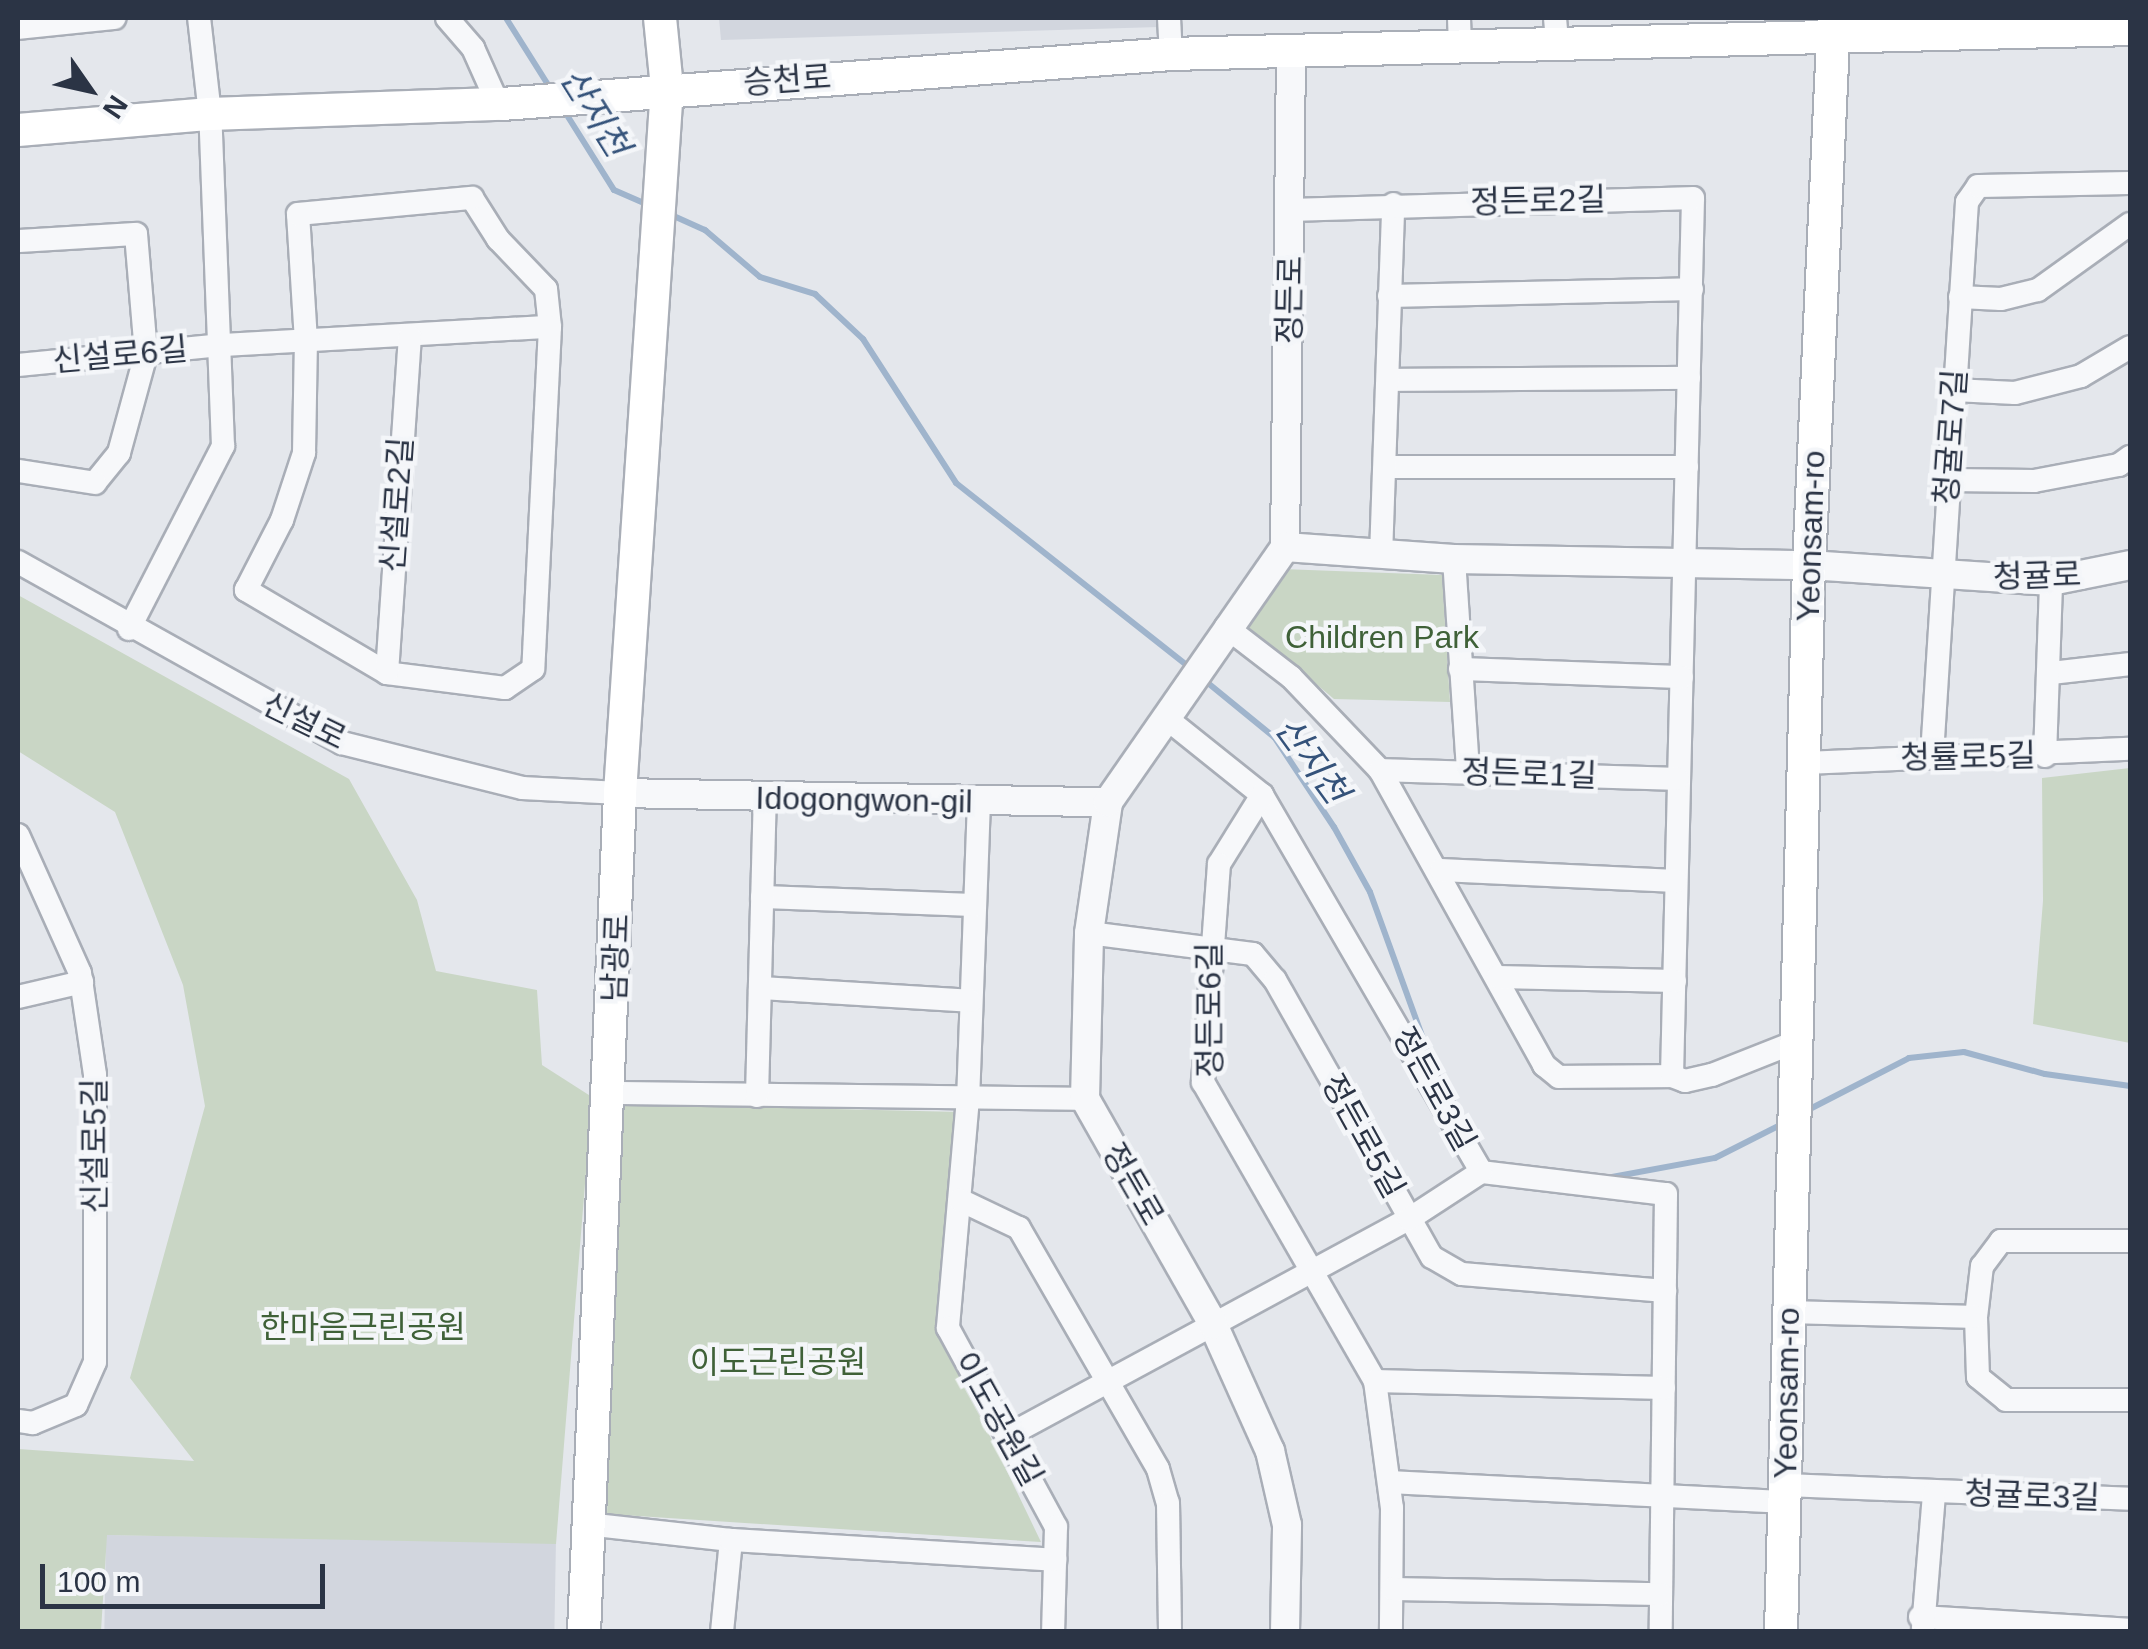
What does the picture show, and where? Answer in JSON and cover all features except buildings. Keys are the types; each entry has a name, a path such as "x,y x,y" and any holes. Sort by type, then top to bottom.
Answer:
{"main road":[{"path":"660,18 667,88"},
{"name":"승천로","path":"18,130 210,114 500,104 667,88 1171,54 1291,52 1460,30 2050,24 2130,28"},
{"name":"Yeonsam-ro","path":"1781,1632 1809,564 1835,26"},
{"name":"남광로","path":"584,1632 586,1524 612,1093 620,792 667,88"}],"street":[{"path":"18,28 114,18"},
{"path":"129,629 223,446 223,345 210,114 200,18"},
{"path":"446,18 473,48 500,104"},
{"path":"1169,18 1171,54"},
{"name":"정든로","path":"1284,547 1292,210 1291,52"},
{"name":"청귤로7길","path":"1943,577 1967,202 1978,186 2130,183"},
{"path":"472,198 498,240 546,290 550,326 533,669 505,688 386,673 246,590 282,520 304,453 306,341 298,214 472,198"},
{"name":"정든로2길","path":"1292,210 1693,198 1684,564"},
{"path":"1381,556 1393,204"},
{"path":"1960,297 2001,298 2038,290 2130,224"},
{"path":"18,241 136,234 146,354 119,453 96,484 18,471"},
{"path":"1390,296 1692,289"},
{"path":"223,345 550,326"},
{"name":"신설로2길","path":"386,673 410,337"},
{"name":"신설로6길","path":"18,364 223,345"},
{"path":"1954,390 2015,393 2081,376 2130,347"},
{"path":"1388,380 1688,378"},
{"path":"1948,480 2034,481 2120,465 2130,457"},
{"path":"1386,467 1687,467"},
{"path":"612,1093 1085,1100 1089,933 1108,802 1284,547 1381,556 1809,564"},
{"path":"1454,558 1468,772"},
{"name":"신설로","path":"18,562 129,629 342,743 522,788 620,792"},
{"path":"1672,1076 1684,564"},
{"name":"청귤로","path":"1809,564 1943,577 2051,581 2130,565"},
{"path":"1932,755 1943,577"},
{"path":"2045,756 2052,674 2051,581"},
{"path":"1226,627 1290,676 1380,770 1441,870 1544,1065 1559,1077 1672,1076 1686,1081 1798,1048"},
{"path":"2052,674 2130,664"},
{"path":"1460,669 1682,677"},
{"name":"정든로3길","path":"1162,724 1262,795 1480,1172 1666,1194 1661,1632"},
{"name":"청률로5길","path":"1805,763 1932,755 2045,756 2130,749"},
{"name":"정든로1길","path":"1380,770 1678,779"},
{"name":"Idogongwon-gil","path":"620,792 765,800 1108,802"},
{"name":"정든로6길","path":"1262,795 1219,864 1208,946 1203,1082 1375,1381 1389,1482 1391,1632"},
{"path":"757,1096 765,800"},
{"name":"이도공원길","path":"979,801 968,1098 948,1328 1056,1527 1053,1632"},
{"name":"신설로5길","path":"18,835 82,982 95,1075 95,1362 76,1405 33,1423 18,1421"},
{"path":"1441,870 1676,882"},
{"path":"762,897 975,905"},
{"name":"정든로5길","path":"1089,933 1253,954 1275,980 1432,1257 1462,1274 1665,1291"},
{"path":"1498,977 1675,982"},
{"path":"18,997 82,982"},
{"path":"760,988 972,1001"},
{"name":"정든로","path":"1085,1100 1212,1324 1270,1451 1286,1525 1284,1632"},
{"path":"1009,1435 1409,1218 1480,1172"},
{"path":"960,1200 1020,1228 1111,1379 1158,1469 1168,1503 1170,1632"},
{"path":"2130,1241 2001,1242 1982,1266 1976,1316 1978,1376 2006,1400 2130,1400"},
{"path":"1789,1312 1976,1316"},
{"path":"1375,1381 1664,1388"},
{"path":"1389,1482 1662,1494 1786,1493"},
{"name":"청귤로3길","path":"1786,1493 1934,1493 2130,1500"},
{"path":"1934,1493 1922,1624 2130,1630"},
{"path":"586,1524 731,1540 1055,1560"},
{"path":"722,1632 731,1540"},
{"path":"1392,1589 1661,1594"}],"shaded area":[{"path":"719,18 1158,18 1159,27 721,40"},
{"path":"106,1535 556,1543 554,1632 104,1632"}],"green space":[{"name":"Children Park","path":"1282,569 1442,575 1450,702 1334,699 1247,626"},
{"name":"한마음근린공원","path":"18,595 349,779 417,900 436,971 537,990 542,1065 592,1097 556,1544 107,1535 101,1631 18,1631 18,1449 194,1461 130,1378 205,1106 183,985 115,812 18,751"},
{"path":"2130,768 2130,1043 2033,1024 2043,901 2042,778"},
{"name":"이도근린공원","path":"622,1104 960,1112 940,1332 1041,1542 607,1514"}],"waterway":[{"name":"산지천","path":"506,18 550,88"},
{"name":"산지천","path":"565,112 614,190 651,206"},
{"name":"산지천","path":"667,213 705,230 760,277 815,294 863,339 956,483 1190,668"},
{"name":"산지천","path":"1203,679 1275,738 1334,827 1370,892 1436,1074"},
{"name":"산지천","path":"1804,1112 1909,1058 1964,1052 2045,1074 2130,1086"},
{"name":"산지천","path":"1612,1177 1715,1158 1784,1123"}]}
